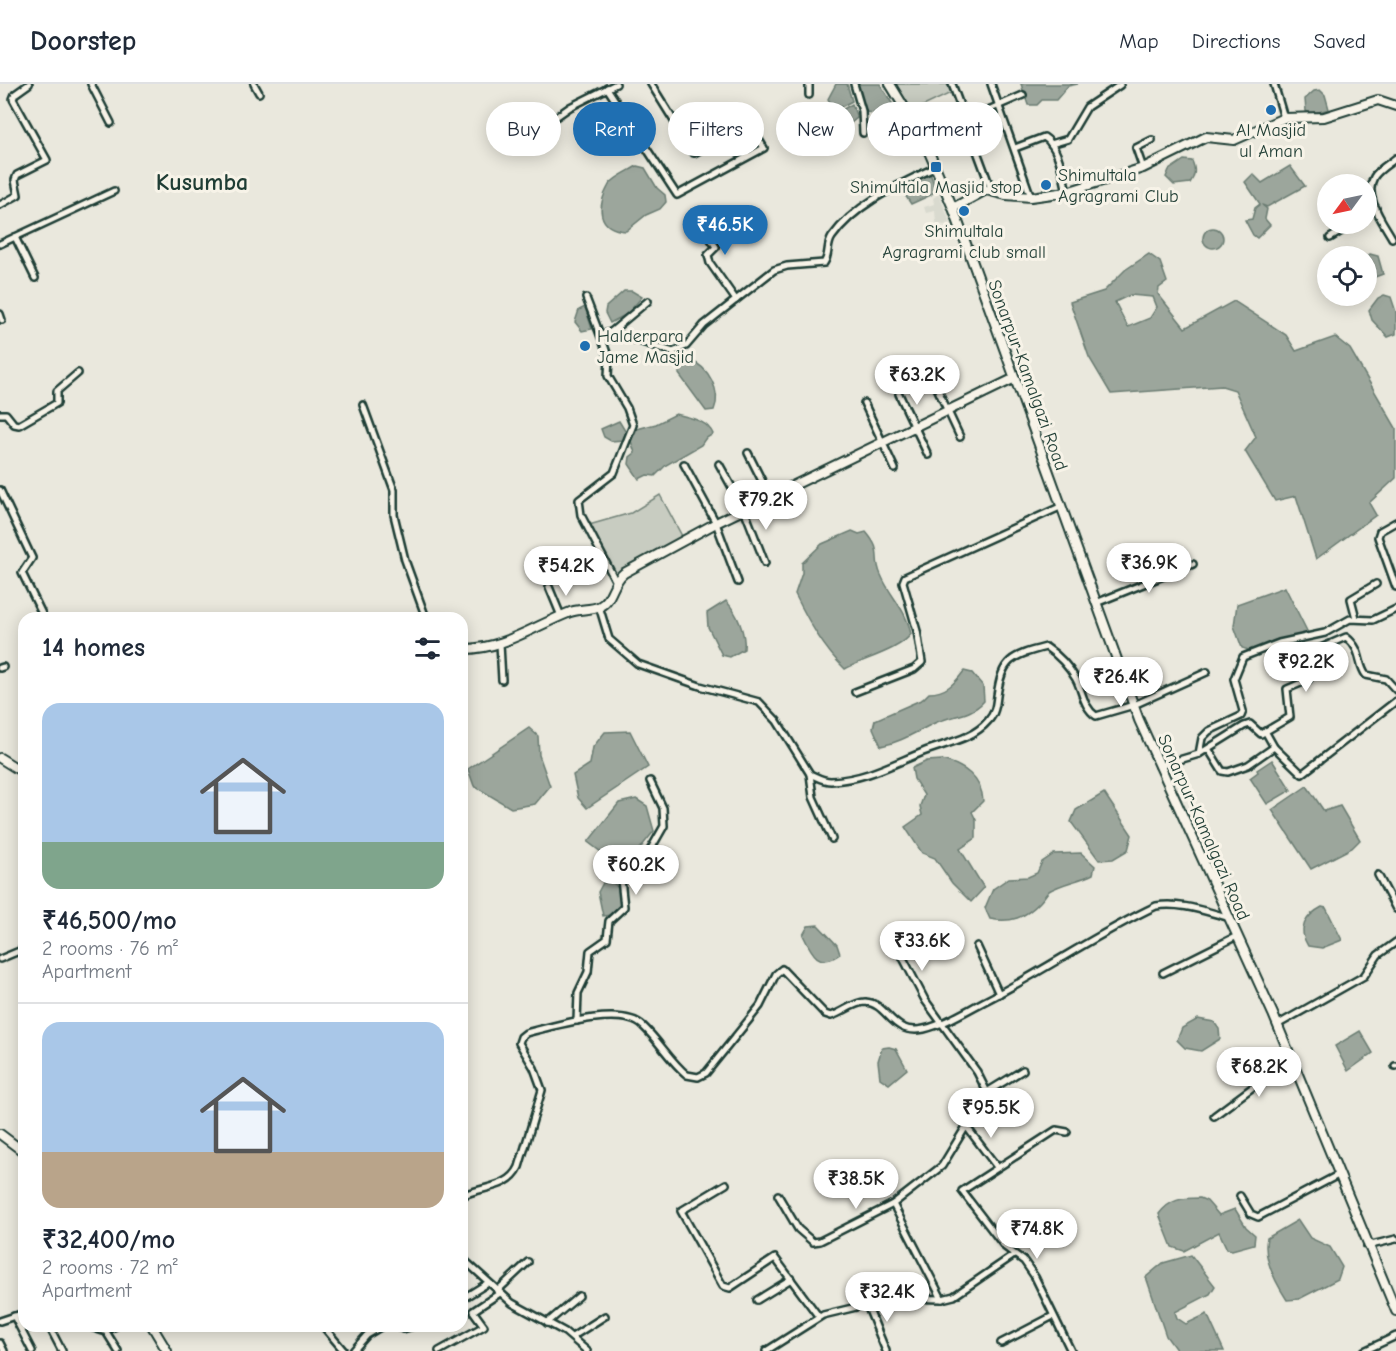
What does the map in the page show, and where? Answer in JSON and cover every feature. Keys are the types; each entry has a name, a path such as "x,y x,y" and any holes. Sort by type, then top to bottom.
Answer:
{"main road":[{"name":"Sonarpur-Kamalgazi Road","path":"890,84 901,102"},
{"path":"953,208 991,189 1006,195 1031,197 1067,192 1143,168 1206,137 1234,140 1284,118 1324,117 1378,100 1396,106"},
{"name":"Sonarpur-Kamalgazi Road","path":"931,156 953,208 1013,379 1134,705 1277,1025 1367,1246 1396,1311"},
{"path":"468,648 500,644 571,611 599,606 607,600 615,580 716,523 1013,379"},
{"path":"0,758 18,768"},
{"path":"0,1134 18,1148"},
{"path":"156,1332 167,1351"}],"street":[{"path":"0,205 18,195 16,177 47,160 13,99 15,94 29,84"},
{"path":"91,84 111,123"},
{"path":"254,84 259,93"},
{"path":"561,113 616,84"},
{"path":"607,88 676,195 764,148 749,123 694,153 651,84"},
{"path":"808,84 809,95"},
{"path":"854,84 862,111 863,133"},
{"path":"952,84 959,102"},
{"path":"991,84 998,102"},
{"path":"1274,84 1284,118"},
{"path":"1051,144 1068,139 1087,106 1120,85"},
{"path":"1003,102 1023,94"},
{"path":"1003,115 1031,197"},
{"path":"1015,148 1044,136 1051,144 1067,192"},
{"path":"1143,168 1136,148 1152,140"},
{"path":"979,156 991,189"},
{"path":"1377,175 1396,158"},
{"path":"611,332 673,352 686,346 704,325 780,267 824,263 828,258 831,239 847,219 891,188 936,167"},
{"path":"0,244 114,191"},
{"path":"1377,210 1392,238"},
{"path":"701,224 716,247 708,255 710,263 736,300"},
{"path":"1330,238 1337,234"},
{"path":"15,237 35,278"},
{"path":"586,298 609,358 608,376 627,408 633,430 621,450 614,473 584,494 578,506 615,580"},
{"path":"601,335 611,332 648,301"},
{"path":"0,414 6,414 14,424 19,425 54,405 57,391 78,373"},
{"path":"930,373 960,437"},
{"path":"899,394 927,455"},
{"path":"864,403 895,469"},
{"path":"363,405 394,490 394,515 405,560 424,612"},
{"path":"748,453 770,497"},
{"path":"684,464 716,523 738,582"},
{"path":"719,464 744,509 765,563"},
{"path":"0,490 30,553 31,561 23,568 22,573 41,612"},
{"path":"855,692 914,669 922,662 917,631 903,582 905,577 1060,507"},
{"path":"1396,522 1380,531 1378,537 1396,587"},
{"path":"1096,603 1193,564"},
{"path":"1356,618 1351,599 1376,584"},
{"path":"549,587 561,616"},
{"path":"599,606 609,639 638,664 700,686 759,702 777,721 810,774 813,797 832,839"},
{"path":"1199,754 1206,734 1218,726 1228,724 1241,716 1244,711 1234,678 1243,657 1279,643 1325,633 1356,618 1373,620 1396,609"},
{"path":"1160,766 1209,750 1244,726 1250,724 1261,734 1290,717 1287,689 1308,680 1312,674 1309,653 1347,637 1359,653 1362,670 1366,675 1386,679 1396,690"},
{"path":"500,644 502,680"},
{"path":"810,774 831,781 856,777 884,770 924,751 966,737 990,719 996,708 1000,671 1012,660 1047,647 1055,653 1075,679 1089,711 1096,716 1103,717 1134,705 1207,672"},
{"path":"1265,731 1274,747 1302,774 1396,701"},
{"path":"1209,750 1222,771 1228,772 1248,765 1274,747"},
{"path":"577,1021 578,993 588,972 590,951 607,939 609,921 624,907 620,870 648,854 664,826 663,808 650,781"},
{"path":"1378,875 1396,909"},
{"path":"468,1194 511,1179 526,1148 542,1090 534,1068 519,1042 521,1037 532,1032 577,1021 631,1018 643,1025 678,1068 687,1075 698,1077 706,1072 748,1022 782,969 825,1014 831,1016 861,1002 868,1002 892,1022 909,1030 942,1022 999,994 1156,906 1168,904 1188,907 1227,917"},
{"path":"889,931 916,985 987,1092"},
{"path":"1163,973 1237,936"},
{"path":"1277,1025 1364,976 1378,955 1396,942"},
{"path":"977,946 999,994"},
{"path":"0,959 18,952"},
{"path":"1215,1116 1261,1081 1293,1064"},
{"path":"778,1195 798,1229 817,1242 893,1204 942,1166 987,1092 1023,1070"},
{"path":"966,1126 997,1167"},
{"path":"1067,1132 1056,1130 962,1191 980,1216 1014,1256 1024,1261 1035,1277 1071,1351"},
{"path":"1240,1196 1251,1214 1258,1217 1338,1175"},
{"path":"726,1184 681,1211 723,1286 730,1288 775,1258 819,1317"},
{"path":"893,1204 942,1299"},
{"path":"1367,1246 1396,1239"},
{"path":"766,1351 819,1317 894,1298 942,1299 963,1292 1014,1256"},
{"path":"439,1351 484,1326 473,1311 498,1292 528,1262"},
{"path":"468,1264 498,1292 572,1337 587,1351"},
{"path":"757,1300 791,1279"},
{"path":"468,1295 488,1283"},
{"path":"547,1323 579,1296"},
{"path":"867,1305 886,1351"},
{"path":"0,1321 18,1315"},
{"path":"15,1316 18,1322"},
{"path":"572,1337 605,1316"},
{"path":"1001,1343 1053,1316"},
{"path":"23,1332 32,1351"},
{"path":"52,1332 62,1351"},
{"path":"106,1332 118,1351"},
{"path":"328,1332 344,1351"},
{"path":"353,1351 371,1332"},
{"path":"1364,1351 1396,1335"},
{"path":"0,1342 4,1351"}],"shaded area":[{"path":"836,84 847,84 852,101 830,102 828,99"},
{"path":"856,84 880,84 891,102 867,102 867,112"},
{"path":"893,84 947,84 951,93 932,102 905,102"},
{"path":"1021,84 1078,84 1068,86 1056,100 1042,100 1037,105 1028,105"},
{"path":"1320,90 1325,95 1329,109 1312,114 1306,111 1305,99 1314,91"},
{"path":"1184,160 1192,161 1193,178 1190,183 1174,185 1166,177 1169,170"},
{"path":"637,166 645,168 657,188 665,195 666,202 660,209 646,215 626,231 616,229 604,221 602,201 611,182"},
{"path":"1290,166 1305,186 1267,207 1262,205 1267,209 1265,219 1270,225 1257,238 1245,220 1252,219 1255,208 1260,204 1245,182 1253,174 1262,183"},
{"path":"930,173 936,189 931,195 911,204 901,189"},
{"path":"939,194 950,222 944,225 936,223 935,211 926,213 924,207 934,204 933,198"},
{"path":"1213,228 1220,231 1223,238 1220,245 1213,248 1206,245 1203,238 1206,231"},
{"path":"1149,254 1160,262 1167,282 1159,288 1158,294 1185,328 1234,301 1286,335 1296,351 1335,337 1350,349 1396,428 1396,478 1369,503 1376,515 1316,559 1296,496 1275,501 1245,451 1256,437 1235,390 1222,386 1111,394 1089,357 1070,302 1104,291 1125,270","holes":["1130,295 1153,297 1157,307 1150,318 1128,327 1115,302"]},
{"path":"1377,256 1378,256 1383,274 1377,276"},
{"path":"624,291 632,291 642,297 627,314 610,323 605,313 606,307"},
{"path":"1384,295 1391,297 1396,312 1396,334 1388,337 1372,320 1369,310 1372,306 1377,306 1378,298"},
{"path":"585,307 592,329 582,331 575,322 579,310"},
{"path":"691,361 703,368 712,381 716,395 714,410 706,411 679,374 680,365"},
{"path":"676,414 702,423 713,434 701,445 666,465 655,476 647,475 639,479 629,464 630,457 635,453 631,441 637,429 656,424"},
{"path":"619,421 627,434 624,440 611,441 604,437 601,429"},
{"path":"660,495 683,538 615,576 589,525 631,513"},
{"path":"852,531 859,534 866,532 875,545 881,575 906,618 911,634 899,645 845,669 817,634 795,594 802,573 802,563 822,544"},
{"path":"1285,587 1308,633 1273,641 1252,651 1242,648 1234,626 1237,604"},
{"path":"726,601 734,611 744,637 744,649 730,657 722,655 708,627 707,613"},
{"path":"964,671 972,673 983,686 984,701 979,706 974,710 937,722 903,739 881,746 873,728 875,720 923,699 929,693 945,689"},
{"path":"529,728 538,736 539,755 550,786 535,804 511,808 474,786 468,769"},
{"path":"630,731 648,767 587,808 578,798 573,775 590,764 593,747 605,732"},
{"path":"942,760 964,769 975,779 982,793 983,801 972,812 976,820 976,838 960,849 984,888 971,902 952,883 935,858 922,853 905,827 922,815 920,806 924,795 914,779 912,768 927,761"},
{"path":"1272,760 1291,790 1267,804 1250,778"},
{"path":"1307,786 1324,811 1340,806 1360,840 1352,848 1311,869 1272,810"},
{"path":"1104,793 1132,835 1128,850 1113,859 1099,860 1071,822 1076,810"},
{"path":"636,799 647,806 654,831 638,851 614,862 588,842 619,803"},
{"path":"1081,853 1095,866 1093,874 1049,891 1034,907 1017,918 990,919 985,908 993,889 1009,878 1028,877 1037,873 1042,862 1054,854"},
{"path":"610,879 619,889 621,914 603,916 598,892 604,881"},
{"path":"1322,907 1326,908 1342,940 1322,948 1308,946 1303,934 1304,924 1311,914"},
{"path":"818,925 837,945 840,954 827,960 821,960 813,953 803,935 808,926"},
{"path":"1198,1019 1214,1022 1219,1029 1220,1039 1201,1051 1185,1048 1177,1040 1182,1028"},
{"path":"1360,1031 1373,1053 1348,1071 1335,1046"},
{"path":"882,1048 896,1049 907,1069 889,1084 880,1078 878,1061"},
{"path":"1200,1198 1207,1201 1219,1215 1235,1209 1246,1227 1255,1235 1254,1244 1232,1250 1227,1249 1219,1232 1184,1251 1172,1247 1159,1214 1177,1200"},
{"path":"1298,1220 1310,1238 1330,1247 1342,1267 1338,1279 1299,1299 1287,1300 1268,1262 1267,1238"},
{"path":"1191,1255 1215,1286 1210,1294 1175,1312 1177,1318 1186,1324 1207,1314 1224,1351 1177,1351 1166,1336 1146,1277 1163,1263"}],"place":[{"name":"Al Masjid ul Aman","path":"1271,110"},
{"name":"Shimultala Masjid stop","path":"936,167"},
{"name":"Shimultala Agragrami Club","path":"1046,185"},
{"name":"Shimultala Agragrami club small","path":"964,211"},
{"name":"Halderpara Jame Masjid","path":"585,346"}],"district":[{"name":"Kusumba","path":"202,182"}]}
